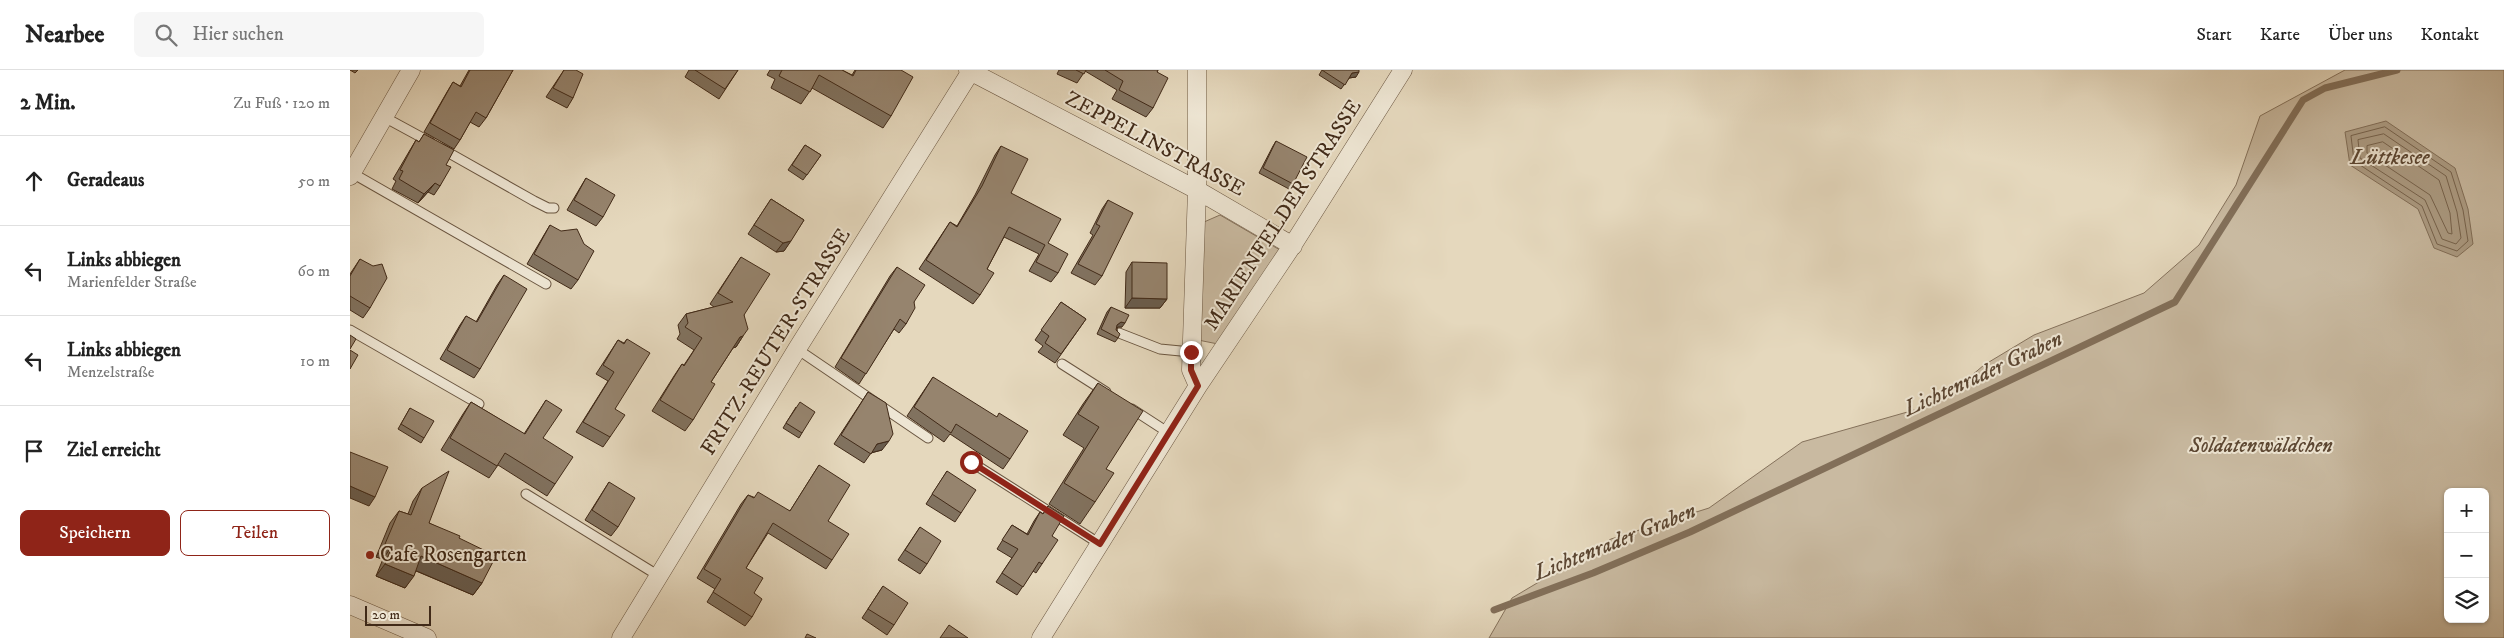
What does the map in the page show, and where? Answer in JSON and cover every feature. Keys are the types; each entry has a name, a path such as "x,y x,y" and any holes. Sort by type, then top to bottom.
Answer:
{"street":[{"path":"351,175 411,70"},
{"path":"1196,70 1197,190 1191,370 1198,386"},
{"name":"MARIENFELDER STRASSE","path":"1041,638 1198,386 1292,246 1403,70"},
{"name":"ZEPPELINSTRASSE","path":"969,71 1197,190 1292,246"},
{"name":"FRITZ-REUTER-STRASSE","path":"621,638 969,71"},
{"path":"350,605 427,638"}],"lane":[{"path":"384,117 534,201 548,208 554,208"},
{"path":"351,175 546,284"},
{"path":"350,330 479,404"},
{"path":"1119,333 1160,349 1191,352"},
{"path":"797,349 928,438"},
{"path":"1062,364 1112,396"},
{"path":"1120,401 1169,433"},
{"path":"971,462 1100,544"},
{"path":"526,494 659,576"}],"green space":[{"name":"Soldatenwäldchen","path":"2345,70 2504,70 2504,638 1489,638 1512,598 1611,539 1709,508 1802,442 1939,403 1984,365 2034,335 2144,293 2199,245 2236,185 2260,116"},
{"path":"1220,215 1280,250 1218,344 1198,340 1204,222"}],"water":[{"name":"Lüttkesee","path":"2386,121 2455,168 2468,209 2473,244 2457,257 2434,248 2418,209 2350,165 2345,132"}],"building":[{"path":"470,70 513,70 486,118 476,112 460,140 430,123 453,82 461,87"},
{"path":"564,70 576,70 583,74 573,98 553,88"},
{"path":"695,70 738,70 725,89"},
{"path":"782,70 842,70 853,76 856,70 901,70 913,77 891,116 819,75 810,92 779,76"},
{"path":"1076,70 1086,70 1084,74"},
{"path":"1105,70 1158,70 1157,72 1168,78 1153,108 1119,90 1123,81"},
{"path":"1322,70 1359,70 1359,72 1352,73 1345,85"},
{"path":"424,134 454,150 446,165 451,167 440,186 435,183 424,194 399,179 403,171 400,170 416,140 419,142"},
{"path":"1276,141 1307,157 1293,184 1263,168"},
{"path":"805,145 821,155 807,175 792,165"},
{"path":"1001,146 1028,159 1011,193 1061,219 1048,243 1068,254 1058,273 1036,262 1045,245 1009,227 987,269 994,273 980,295 926,260 950,222 957,227 982,186"},
{"path":"586,178 615,195 603,217 574,200"},
{"path":"771,199 804,220 791,241 783,243 754,225"},
{"path":"1108,200 1133,213 1102,276 1078,264 1100,226 1096,224"},
{"path":"550,225 561,231 577,229 584,244 594,251 578,280 534,254"},
{"path":"741,257 770,274 744,315 748,329 740,337 711,382 715,384 693,420 660,400 682,364 684,366 702,338 685,327 688,323 686,314 733,302 718,293"},
{"path":"360,259 373,266 382,264 387,278 370,308 350,296 350,276"},
{"path":"1132,262 1167,263 1167,299 1132,298"},
{"path":"897,267 925,285 914,302 915,308 906,324 900,319 866,374 841,358"},
{"path":"504,275 527,289 480,369 447,350 466,316 477,322"},
{"path":"1061,302 1086,319 1061,354 1045,343 1049,336 1041,330"},
{"path":"1111,307 1129,315 1125,323 1121,322 1117,325 1116,330 1120,334 1118,338 1101,329"},
{"path":"350,335 356,339 350,349"},
{"path":"627,339 650,353 615,409 625,415 610,437 583,422 614,372 603,365 618,340 624,344"},
{"path":"350,350 358,355 350,369"},
{"path":"933,377 997,417 999,413 1028,431 1010,459 956,424 951,433 914,407"},
{"path":"1098,383 1143,411 1106,469 1114,473 1095,502 1064,483 1099,427 1078,414"},
{"path":"868,392 886,403 893,434 889,441 877,444 871,454 841,435"},
{"path":"546,400 562,410 543,438 573,457 555,484 505,453 497,466 450,438 471,402 525,434"},
{"path":"800,402 815,412 802,433 786,423"},
{"path":"410,408 434,421 424,438 401,424"},
{"path":"350,452 388,467 375,497 350,486"},
{"path":"819,465 850,485 828,521 849,534 832,560 773,523 746,568 763,578 754,593 762,599 752,617 713,592 721,579 704,569 748,495 754,498 758,492 790,511"},
{"path":"449,471 429,523 460,536 459,538 496,556 482,583 421,556 414,576 385,564 392,546 385,544 399,511 411,515 422,488"},
{"path":"947,471 976,490 961,513 932,494"},
{"path":"609,482 635,498 618,527 592,510"},
{"path":"1048,506 1064,516 1052,536 1058,540 1042,564 1039,562 1023,587 1002,573 1018,549 1002,540 1012,525 1028,535 1040,512 1043,514"},
{"path":"920,527 941,541 927,564 905,550"},
{"path":"883,586 908,603 894,625 868,609"},
{"path":"949,625 968,638 940,638"},
{"path":"807,634 816,638 805,638"}],"waterway":[{"name":"Lichtenrader Graben","path":"1494,610 1593,573 1690,532 2175,302 2303,100 2325,88 2397,70"}],"place":[{"name":"Cafe Rosengarten","path":"370,555"}],"route":[{"path":"971,462 1100,544 1198,386 1191,370 1191,352"}]}
